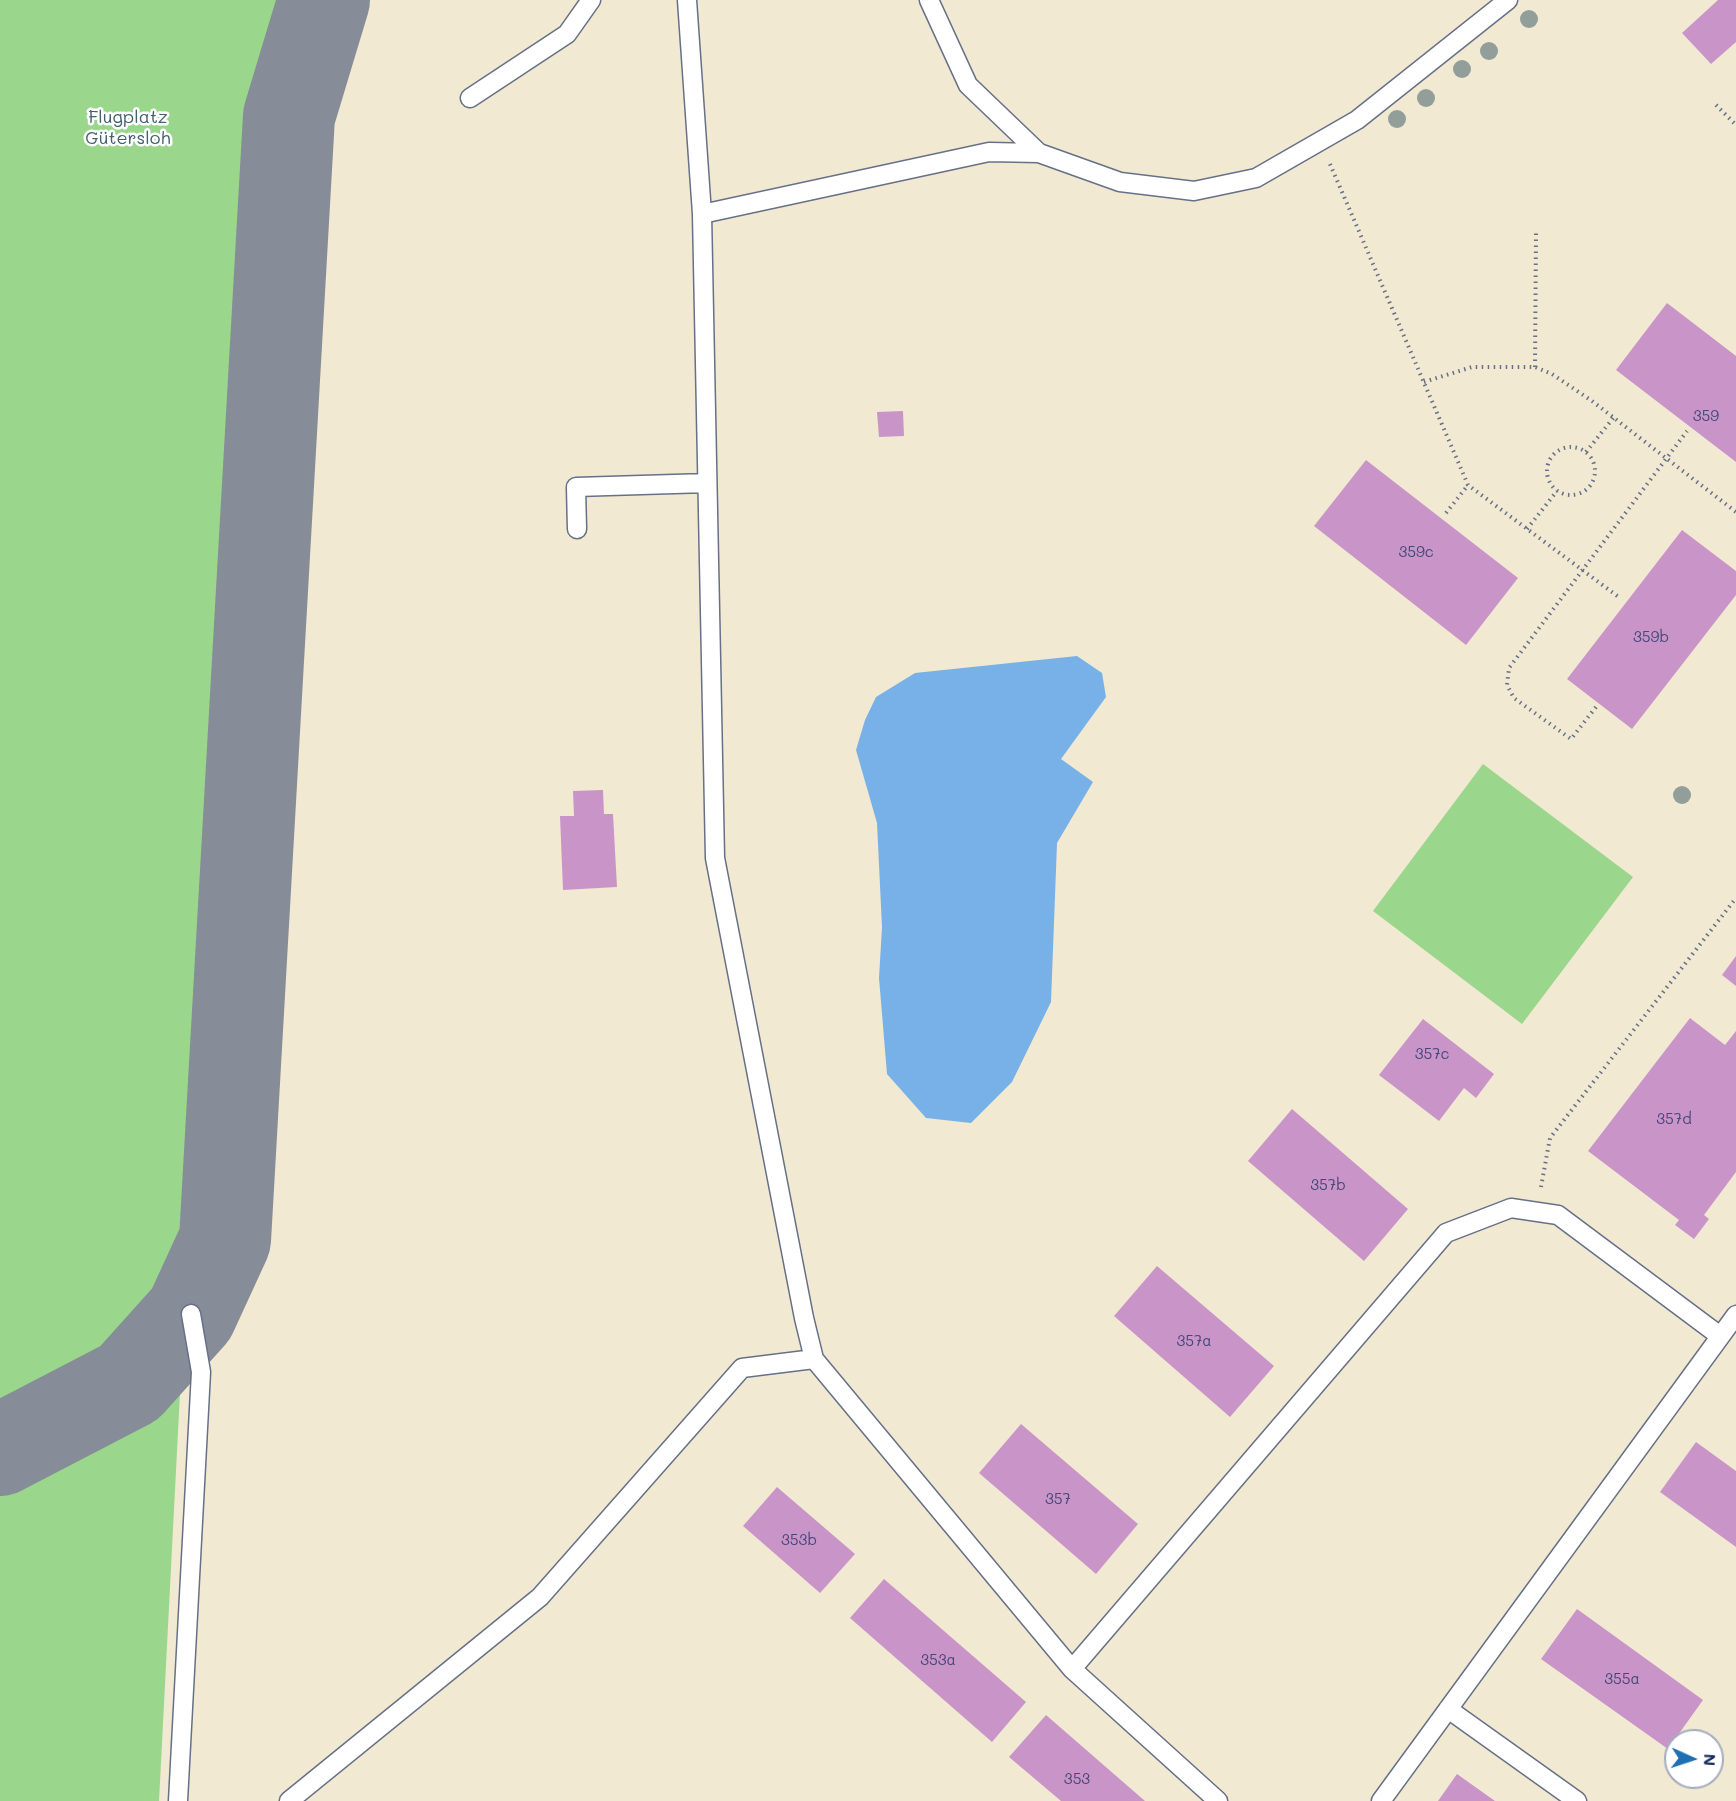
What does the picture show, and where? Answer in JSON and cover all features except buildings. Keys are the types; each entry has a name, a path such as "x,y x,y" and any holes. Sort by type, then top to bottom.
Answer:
{"lane":[{"path":"470,98 567,34 591,0"},
{"path":"687,0 702,214 715,858 804,1318 814,1359 1072,1669 1218,1801"},
{"path":"929,0 968,84 1039,153"},
{"path":"702,214 989,152 1039,153 1120,182 1194,191 1256,178 1357,120 1508,0"},
{"path":"577,529 576,487 707,483"},
{"path":"1072,1669 1446,1233 1511,1208 1558,1215 1720,1336"},
{"path":"178,1801 201,1372 191,1314"},
{"path":"1381,1801 1736,1315"},
{"path":"289,1801 540,1597 742,1368 814,1359"},
{"path":"1448,1709 1577,1801"}],"path":[{"path":"1716,105 1736,125"},
{"path":"1320,141 1468,485 1620,598"},
{"path":"1535,367 1536,231"},
{"path":"1424,382 1472,367 1535,367 1552,374 1614,417 1736,512"},
{"path":"1586,452 1614,417"},
{"path":"1596,707 1570,739 1514,698 1508,685 1509,668 1687,431"},
{"path":"1565,448 1576,448 1586,452 1593,460 1595,471 1593,481 1587,490 1578,495 1567,495 1557,491 1550,483 1547,472 1549,462 1555,453 1565,448"},
{"path":"1446,513 1468,485"},
{"path":"1527,530 1557,491"},
{"path":"1536,1212 1550,1138 1736,897"}],"green space":[{"name":"Flugplatz Gütersloh","path":"0,0 282,0 257,112 238,361 202,965 159,1801 0,1801"},
{"path":"1483,764 1633,877 1522,1024 1373,911"}],"water":[{"path":"1077,656 1102,673 1106,697 1061,759 1093,782 1057,843 1051,1002 1012,1082 971,1123 926,1118 887,1074 879,978 882,927 877,823 856,750 865,720 876,697 915,673"}],"taxiway":[{"path":"0,1450 129,1383 191,1314 225,1240 289,116 324,0"}]}
